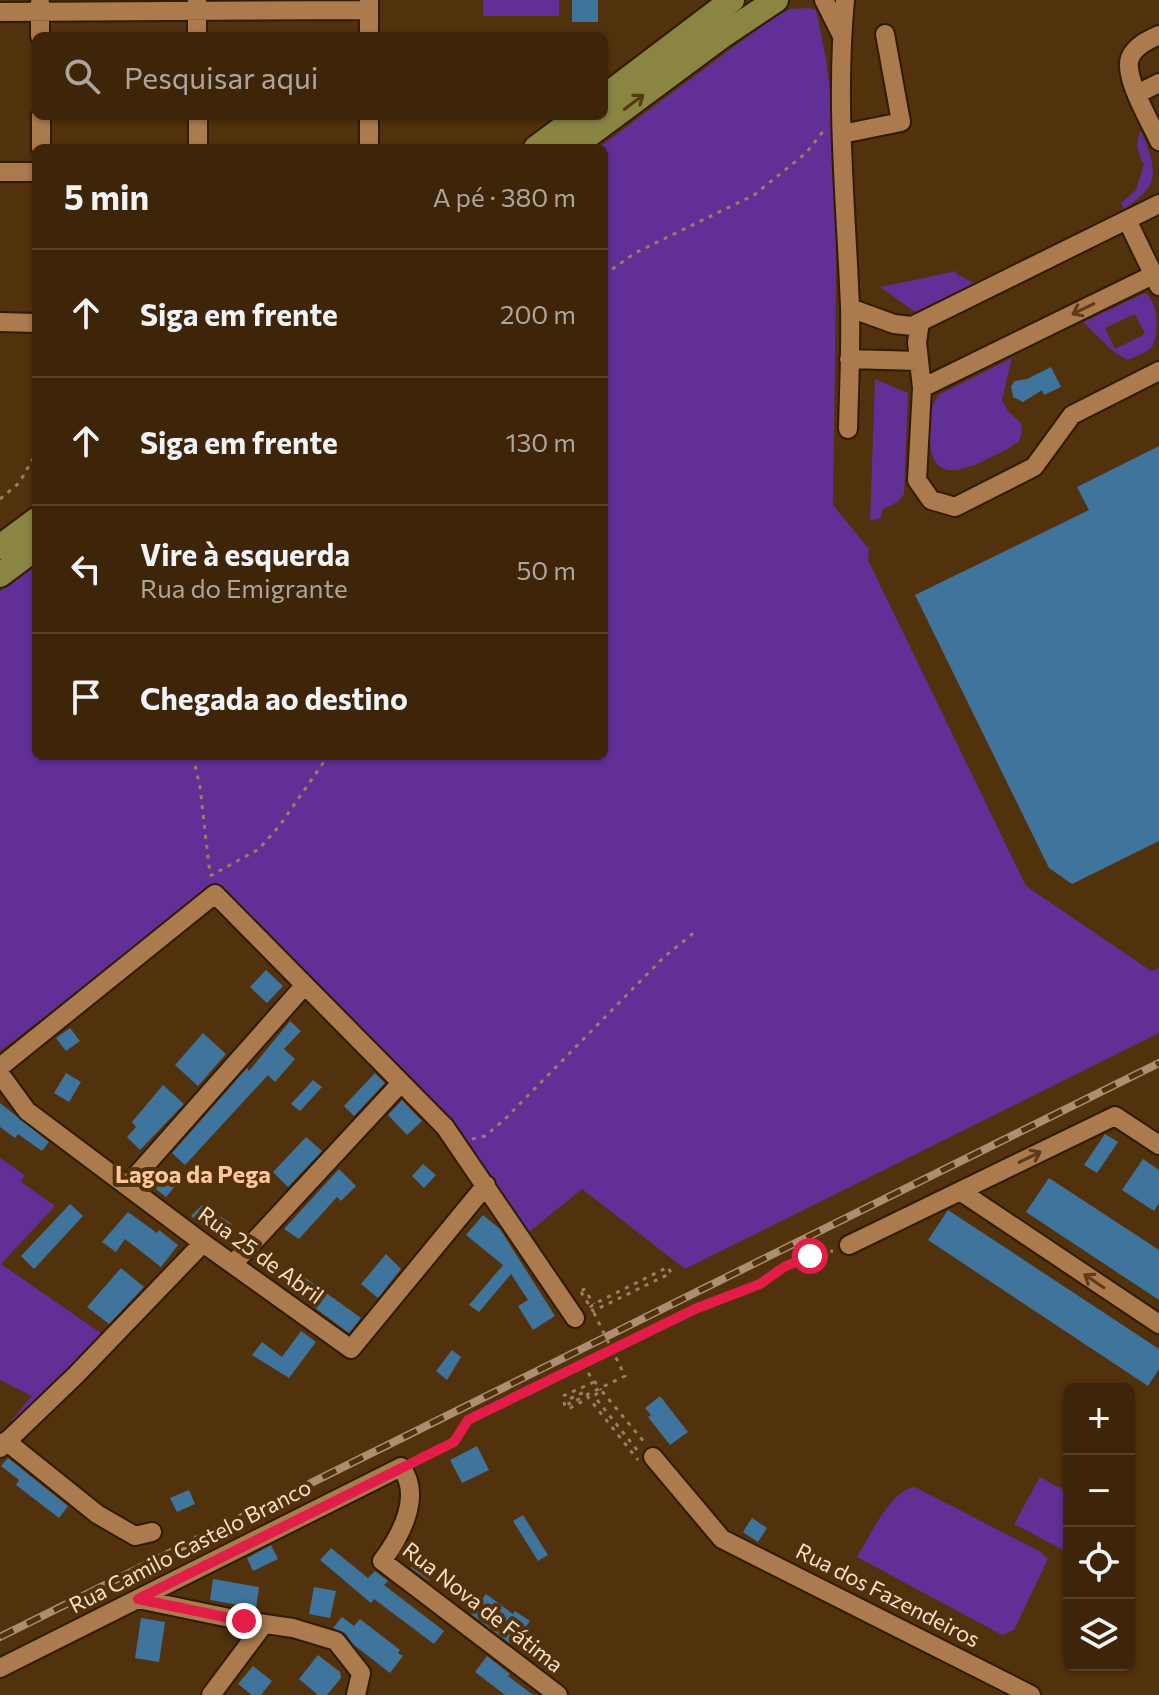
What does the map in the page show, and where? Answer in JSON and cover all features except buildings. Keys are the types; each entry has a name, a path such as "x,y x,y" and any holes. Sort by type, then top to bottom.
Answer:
{"main road":[{"path":"608,94 732,0"},
{"path":"576,144 776,0"},
{"path":"541,144 574,120"},
{"path":"0,547 32,523"},
{"path":"0,575 32,551"}],"street":[{"path":"824,0 841,34"},
{"path":"845,0 841,34 850,308 848,429"},
{"path":"197,5 197,32"},
{"path":"0,12 40,6 369,5 369,32"},
{"path":"40,6 40,32"},
{"path":"842,134 901,122 885,34"},
{"path":"1159,35 1136,49 1128,67 1159,141"},
{"path":"1137,94 1159,83"},
{"path":"41,120 41,144"},
{"path":"198,120 198,144"},
{"path":"369,120 369,144"},
{"path":"0,172 32,172"},
{"path":"850,308 903,326 920,322 1159,204"},
{"path":"922,388 1156,280 1127,220"},
{"path":"0,322 32,323"},
{"path":"920,322 917,342 922,388 917,480 931,500 955,507 1034,467 1072,415 1159,371"},
{"path":"849,359 919,361"},
{"path":"0,1067 213,885 304,986 445,1127 584,1315"},
{"path":"127,1186 304,986"},
{"name":"Rua 25 de Abril","path":"0,1074 27,1111 351,1349 486,1185"},
{"path":"233,1264 401,1083"},
{"path":"849,1245 1115,1116 1159,1145"},
{"path":"960,1191 1159,1324"},
{"path":"152,1532 135,1536 97,1514 3,1444 86,1364 203,1243"},
{"name":"Rua dos Fazendeiros","path":"647,1461 722,1539 1031,1695"},
{"name":"Rua Camilo Castelo Branco","path":"0,1668 401,1467"},
{"name":"Rua Nova de Fátima","path":"401,1467 410,1490 405,1523 382,1561 558,1695"},
{"path":"138,1599 293,1628 336,1641 361,1673 356,1695"},
{"path":"211,1695 264,1624"}],"path":[{"path":"608,272 635,253 754,195 806,153 842,108"},
{"path":"0,499 19,483 32,460"},
{"path":"194,760 213,885"},
{"path":"213,885 259,849 304,793 325,760"},
{"path":"457,1144 485,1136 504,1120 664,957 696,931"},
{"path":"401,1467 454,1442 468,1420 695,1309 760,1284 801,1258 849,1245"},
{"path":"668,1267 671,1273 584,1315 594,1304 668,1267"},
{"path":"586,1395 625,1376 584,1315 581,1292 584,1289 594,1304"},
{"path":"582,1365 641,1435 647,1461"},
{"path":"594,1382 563,1396 563,1401 570,1408 583,1399 569,1404 567,1400 584,1392 647,1461"},
{"path":"601,1390 594,1396 647,1461"}],"shaded area":[{"path":"483,0 559,0 559,16 483,16"},
{"path":"790,9 816,10 835,130 833,505 869,549 868,560 1026,886 1151,971 1159,968 1159,1033 685,1269 582,1189 524,1236 523,1225 430,1097 219,893 211,889 0,1051 0,591 32,568 32,760 608,760 608,144 603,144 771,19"},
{"path":"1141,131 1151,158 1152,177 1144,193 1124,209 1121,203 1136,190 1144,164 1138,148"},
{"path":"957,271 956,274 974,283 915,312 880,287"},
{"path":"1145,293 1153,303 1156,334 1152,347 1128,360 1114,352 1083,322","holes":["1135,314 1145,334 1115,349 1105,328"]},
{"path":"1012,358 1002,400 1021,423 1019,441 965,468 946,469 938,465 930,445 931,413 935,400 942,393"},
{"path":"875,379 908,393 904,494 899,501 882,510 881,518 870,521"},
{"path":"0,1158 25,1175 21,1182 55,1206 1,1264 108,1338 16,1422 11,1421 32,1396 0,1380"},
{"path":"1040,1477 1063,1490 1063,1550 1014,1524"},
{"path":"915,1487 1039,1551 1048,1559 1014,1630 1002,1635 857,1557 889,1505 906,1490"}],"railway":[{"path":"0,1637 1159,1063"}],"district":[{"name":"Lagoa da Pega","path":"193,1175"}],"route":[{"path":"244,1621 138,1599 454,1442 468,1420 710,1302 760,1284 784,1267 810,1256"}]}
